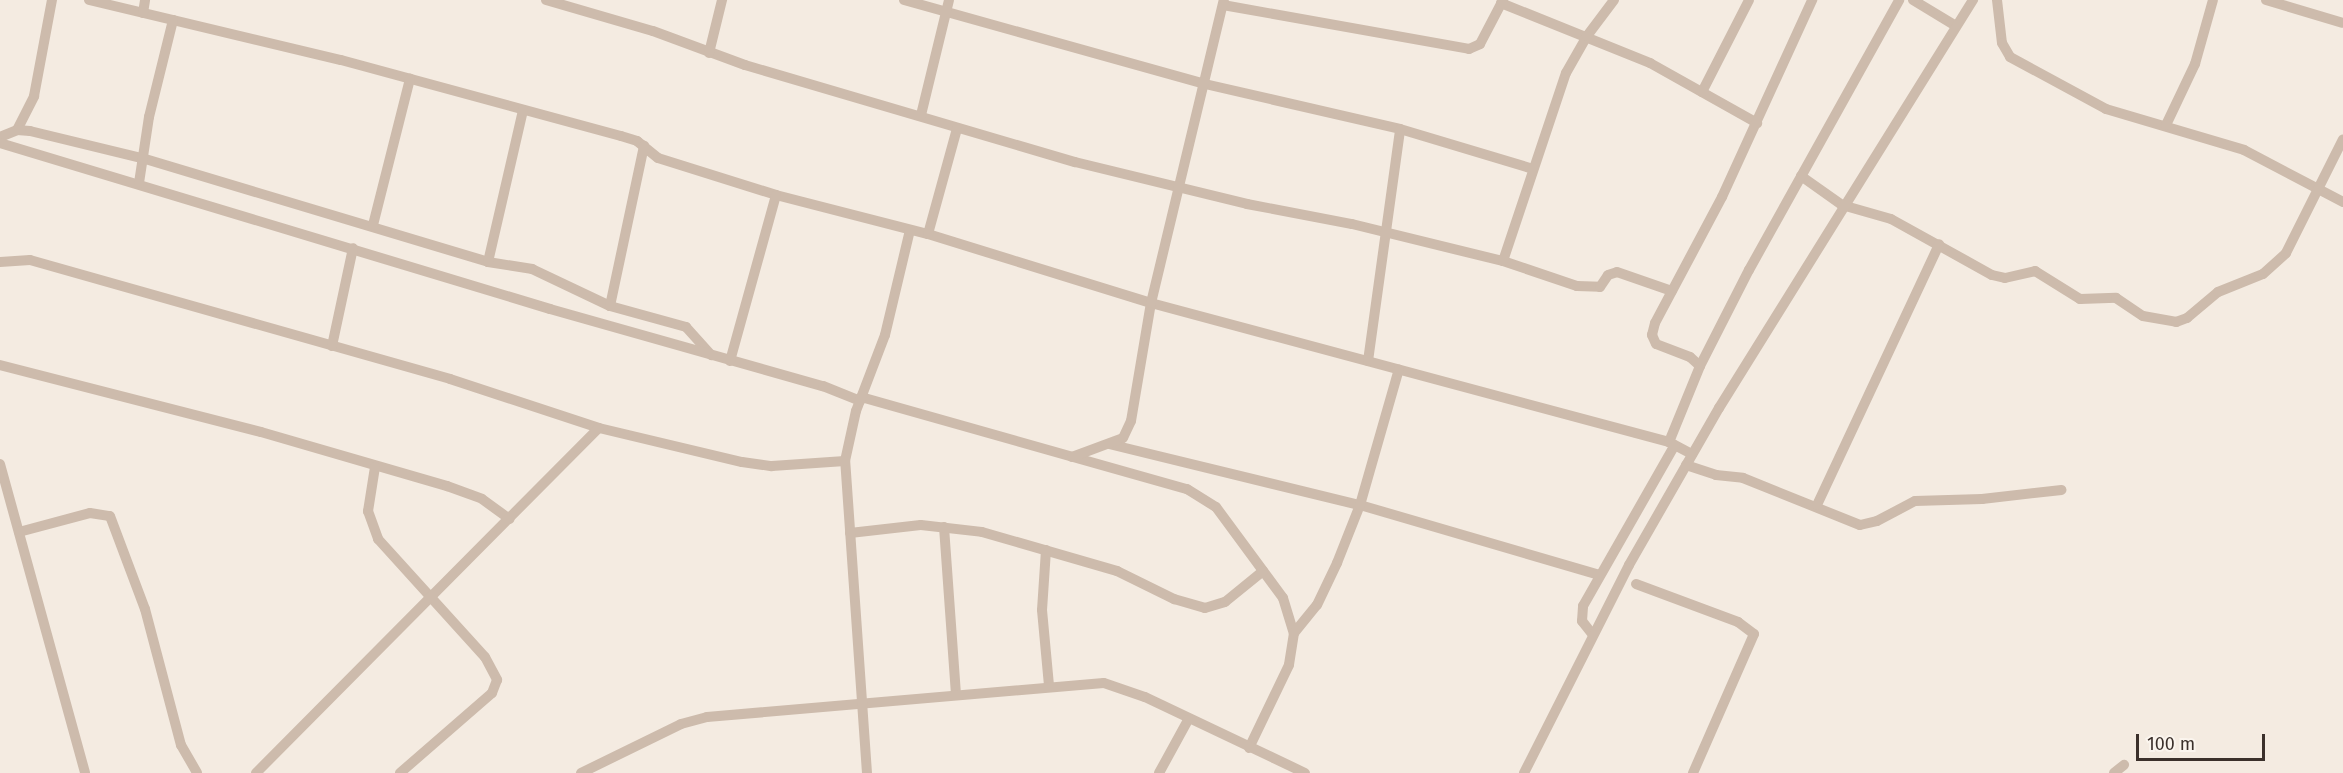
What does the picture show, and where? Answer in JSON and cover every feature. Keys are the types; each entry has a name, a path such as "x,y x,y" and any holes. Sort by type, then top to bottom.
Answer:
{"street":[{"path":"17,130 34,96 52,0"},
{"path":"89,0 410,79 621,136 644,146 658,158 776,195 928,234 1151,303 1672,443 1692,454"},
{"path":"143,12 145,0"},
{"path":"546,0 606,16 709,53 921,115 957,129 1181,189 1503,261 1590,288 1600,286 1608,275 1617,272 1672,291"},
{"path":"709,53 722,0"},
{"path":"903,0 1205,84 1400,129 1533,170"},
{"path":"921,115 949,0"},
{"path":"1503,261 1566,73 1587,36 1614,0"},
{"path":"1702,92 1749,0"},
{"path":"1700,366 1690,357 1653,340 1655,323 1757,123 1812,0"},
{"path":"1593,636 1582,621 1581,612 1599,574 1672,443 1700,366 1801,176 1899,0"},
{"path":"1913,0 1956,26"},
{"path":"1524,773 1593,636 1692,454 1842,205 1973,0"},
{"path":"1997,0 2002,43 2010,57 2106,109 2244,150 2343,202"},
{"path":"2166,125 2195,64 2213,0"},
{"path":"2266,0 2343,23"},
{"path":"1072,457 1123,438 1131,421 1151,303 1181,189 1223,2 1469,49 1480,44 1502,2 1587,36 1702,92 1757,123"},
{"path":"139,183 142,158 173,20"},
{"path":"373,225 410,79"},
{"path":"488,262 523,110"},
{"path":"928,234 957,129"},
{"path":"1368,361 1400,129"},
{"path":"0,137 17,130 142,158 373,225 488,262 532,269 610,306 686,327 711,355"},
{"path":"1801,176 1842,205 1873,211 1939,244 1999,278 2035,271 2080,299 2116,298 2143,316 2176,322 2187,318 2218,292 2271,268 2295,241 2343,140"},
{"path":"0,143 860,399 1187,489 1216,507 1283,598 1294,633 1289,665 1249,748"},
{"path":"610,306 644,146"},
{"path":"730,361 776,195"},
{"path":"867,773 864,703 845,461 860,399 885,335 910,231"},
{"path":"1817,505 1939,244"},
{"path":"332,346 353,248"},
{"path":"0,261 30,260 450,379 599,428 759,465 845,461"},
{"path":"0,364 239,426 467,493 495,506 510,519"},
{"path":"1294,633 1317,605 1360,505 1399,369"},
{"path":"256,773 599,428"},
{"path":"1109,444 1360,505 1599,574"},
{"path":"0,464 85,773"},
{"path":"1686,465 1716,475 1743,478 1864,525 1915,501 1982,499 2061,490"},
{"path":"375,467 368,511 376,535 430,600 485,657 497,684 492,693 400,773"},
{"path":"19,532 90,513 110,516 144,609 181,745 197,773"},
{"path":"850,533 921,525 982,532 1117,571 1174,599 1205,608 1224,602 1263,571"},
{"path":"944,527 956,695"},
{"path":"1046,550 1042,610 1049,686"},
{"path":"1636,584 1737,622 1754,634 1693,773"},
{"path":"581,773 596,770 681,724 707,717 1049,686 1109,683 1305,773"},
{"path":"1159,773 1188,720"},
{"path":"2114,773 2124,765"}]}
